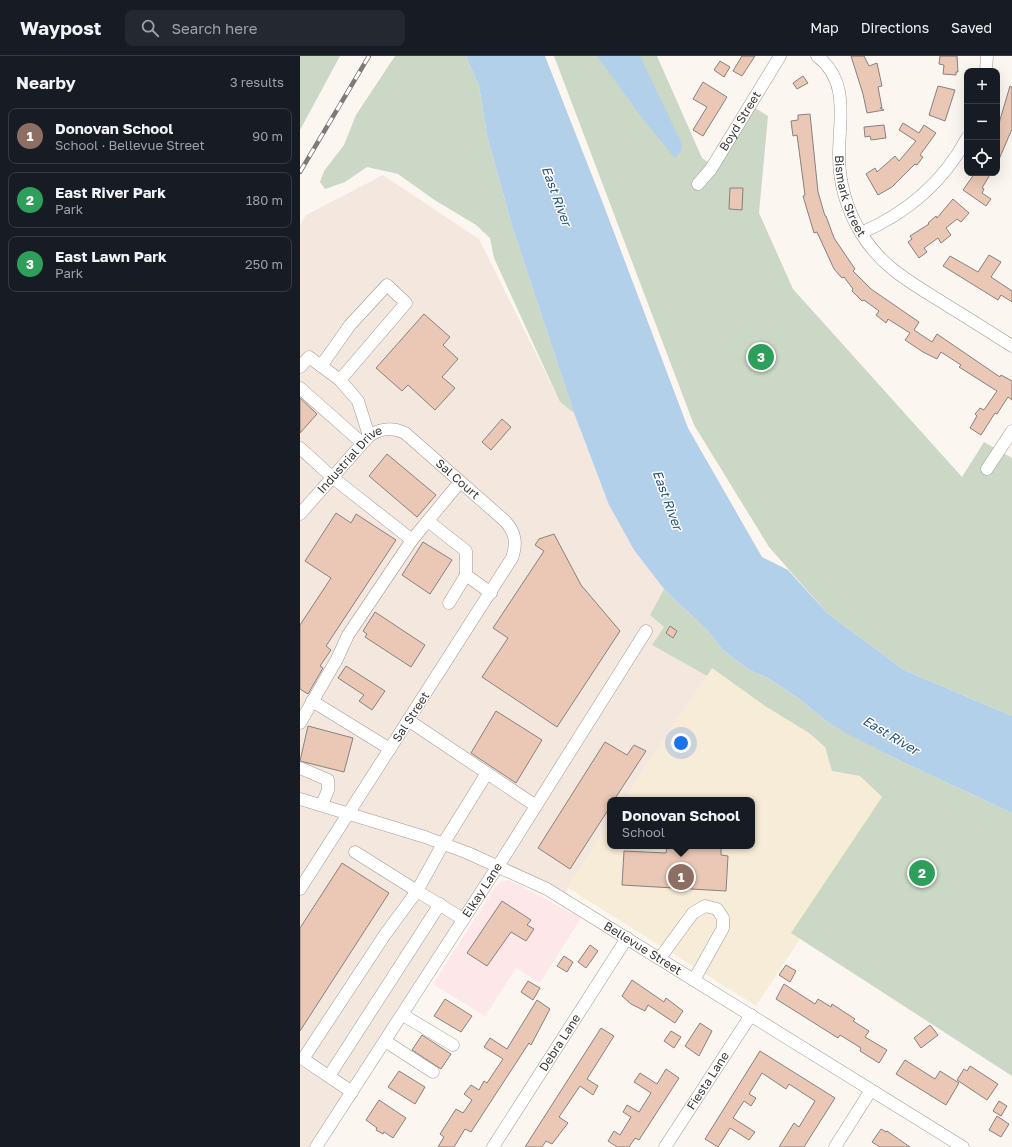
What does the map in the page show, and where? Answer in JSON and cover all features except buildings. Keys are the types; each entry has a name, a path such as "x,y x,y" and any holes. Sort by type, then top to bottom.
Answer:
{"street":[{"name":"Boyd Street","path":"698,184 711,169 780,56"},
{"name":"Bismark Street","path":"817,56 831,73 840,96 842,115 839,154 841,174 850,212 861,233 886,265 905,280 1012,346"},
{"path":"986,56 986,68"},
{"path":"861,233 885,222 905,210 923,196 950,167 966,140"},
{"path":"321,366 350,325 387,285 406,302 340,380"},
{"path":"300,367 310,357 340,380 358,401 365,440"},
{"path":"300,388 365,440"},
{"name":"Industrial Drive","path":"300,514 365,440 380,430 388,428"},
{"name":"Sal Court","path":"388,428 405,433 505,521 514,534 516,542"},
{"path":"987,469 1012,431"},
{"path":"300,448 332,477 412,540"},
{"path":"300,723 337,659 348,636 412,540 460,482"},
{"path":"428,521 466,551 466,575 449,603"},
{"name":"Sal Street","path":"300,889 512,558 516,542"},
{"path":"466,575 490,592"},
{"name":"Elkay Lane","path":"316,1147 464,919 646,631"},
{"path":"312,702 390,749"},
{"path":"408,720 536,806"},
{"path":"300,768 328,780 328,790 322,805"},
{"path":"352,1092 301,1058 384,936 417,891 443,844 487,773"},
{"name":"Bellevue Street","path":"300,799 349,813 443,844 547,890 660,958 962,1147"},
{"path":"355,852 464,919"},
{"path":"329,1076 440,904"},
{"path":"660,958 698,909 705,906 717,909 723,918 723,928 694,980"},
{"name":"Debra Lane","path":"493,1147 627,938"},
{"path":"402,1015 453,1046"},
{"name":"Fiesta Lane","path":"666,1147 750,1015"},
{"path":"385,1041 433,1072"},
{"path":"835,1147 871,1090"}],"shaded area":[{"path":"383,175 479,239 560,402 574,413 609,505 634,550 664,589 650,615 664,627 652,645 707,676 626,797 607,797 607,826 562,898 497,867 316,1147 300,1147 300,225 306,215"},
{"path":"712,668 765,706 809,733 825,747 832,771 860,776 882,797 792,933 800,939 756,1006 568,888 607,826 607,849 755,849 755,797 626,797"},
{"path":"509,880 581,918 540,983 516,968 485,1016 433,984 496,886 500,882"}],"green space":[{"path":"300,56 340,56 300,130"},
{"path":"395,56 466,56 479,86 487,136 513,229 574,413 560,402 494,258 490,238 476,225 433,199 398,174 367,167 345,182 325,189 320,182 324,171 344,145 356,115"},
{"path":"554,56 657,56 702,158 718,169 755,108 768,116 759,213 793,289 962,477 984,442 1012,458 1012,716 904,670 827,613 769,547 694,425"},
{"path":"664,589 709,632 723,650 749,670 768,678 798,698 825,720 890,756 1012,813 1012,1076 791,933 882,797 860,776 832,771 825,747 809,733 765,706 712,668 707,676 652,645 664,627 650,615"}],"water":[{"name":"East River","path":"466,56 545,56 604,206 688,428 762,557 788,570 827,613 904,670 1012,716 1012,813 890,756 848,734 825,720 798,698 768,678 749,670 723,650 709,632 664,589 634,550 609,505 574,413 513,229 487,136 479,86"},
{"path":"597,56 640,56 682,144 681,151 675,158 642,118"}],"railway":[{"path":"300,172 369,56"}],"place":[{"name":"East Lawn Park","path":"761,357"},
{"name":"East River Park","path":"922,873"},
{"name":"Donovan School","path":"681,877"}]}
